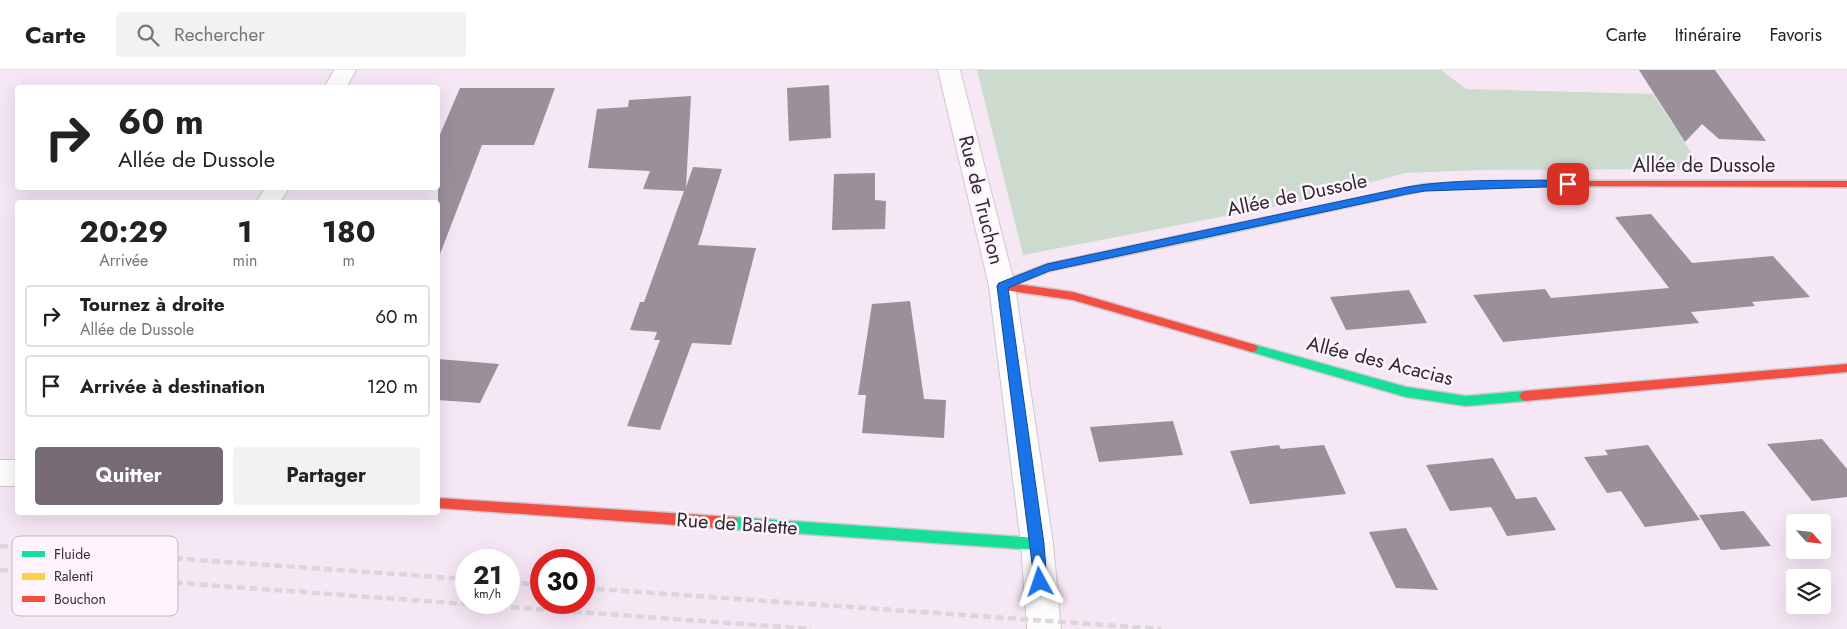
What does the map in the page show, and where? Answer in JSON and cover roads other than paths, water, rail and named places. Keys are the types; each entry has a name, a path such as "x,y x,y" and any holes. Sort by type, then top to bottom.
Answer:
{"street":[{"path":"337,85 346,70"},
{"name":"Rue de Truchon","path":"949,70 1002,286 1037,544 1044,629"},
{"name":"Allée de Dussole","path":"1002,286 1047,268 1425,187 1509,184 1847,184"},
{"name":"Allée des Acacias","path":"1002,286 1074,296 1406,392 1466,401 1847,368"},
{"path":"0,472 15,474"},
{"name":"Rue de Balette","path":"440,503 1037,544"}],"railway":[{"path":"0,546 12,547"},
{"path":"178,559 455,578"},
{"path":"0,570 12,571"},
{"path":"178,583 811,629"},
{"path":"520,583 530,584"},
{"path":"595,589 1161,629"}]}
